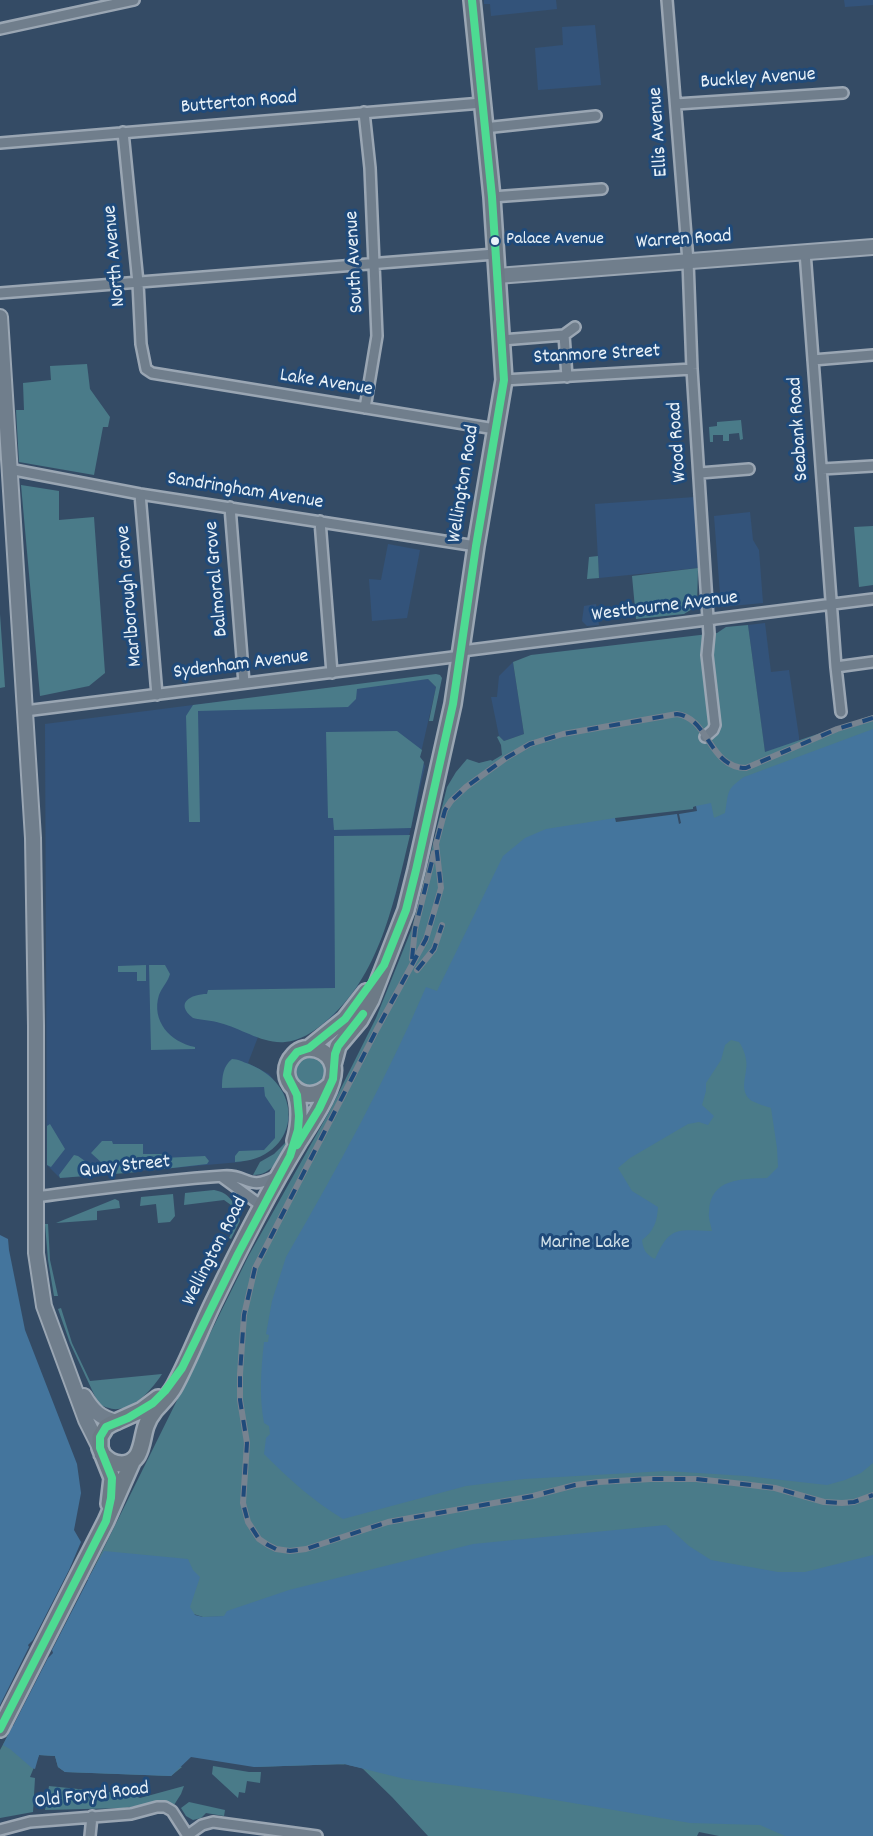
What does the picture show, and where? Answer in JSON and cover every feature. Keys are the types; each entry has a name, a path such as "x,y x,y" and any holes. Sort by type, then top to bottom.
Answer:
{"main road":[{"name":"Wellington Road","path":"333,1065 338,1046 360,1020 371,1000 406,910 416,870 445,746 504,380 492,197 472,0"},
{"name":"Warren Road","path":"497,276 873,247"},
{"path":"0,317 33,850 37,1261 44,1306 55,1339 86,1420 112,1478 106,1521"},
{"name":"Wellington Road","path":"309,1048 345,1019 384,965"},
{"path":"309,1048 324,1052 333,1065 333,1080 324,1091 305,1095 294,1088 287,1075 289,1062 297,1052 309,1048"},
{"name":"Wellington Road","path":"182,1368 263,1207 290,1156 319,1109 329,1086"},
{"name":"Wellington Road","path":"290,1156 298,1130 299,1116 294,1088"},
{"path":"68,1368 94,1412 105,1419 132,1425 137,1430 142,1444"},
{"path":"133,1460 127,1463 113,1463 101,1451 100,1437 103,1431 106,1427 153,1403 182,1368"},
{"path":"2,1725 106,1521 133,1460 139,1453 150,1418 168,1395 182,1368"}],"street":[{"path":"0,29 134,0"},
{"name":"Ellis Avenue","path":"667,0 688,261"},
{"name":"Buckley Avenue","path":"676,104 843,93"},
{"name":"Butterton Road","path":"0,143 482,103"},
{"name":"South Avenue","path":"364,112 370,168 377,336 364,408"},
{"path":"484,128 596,116"},
{"name":"North Avenue","path":"123,132 138,283 143,363 152,373"},
{"path":"492,197 602,189"},
{"name":"Seabank Road","path":"805,252 841,712"},
{"path":"0,293 495,254"},
{"name":"Wood Road","path":"688,261 692,369 709,647 707,656 714,725 710,734 705,737"},
{"path":"502,340 564,335 575,327"},
{"path":"564,335 567,376"},
{"path":"813,360 873,355"},
{"name":"Stanmore Street","path":"504,380 692,369"},
{"name":"Lake Avenue","path":"152,373 495,429"},
{"path":"822,469 873,466"},
{"name":"Sandringham Avenue","path":"9,469 140,494 476,546"},
{"path":"700,473 749,469"},
{"name":"Marlborough Grove","path":"140,494 157,695"},
{"name":"Balmoral Grove","path":"230,507 244,683"},
{"path":"320,521 332,673"},
{"name":"Westbourne Avenue","path":"461,654 873,599"},
{"name":"Sydenham Avenue","path":"25,711 332,673 461,654"},
{"path":"836,667 873,662"},
{"name":"Quay Street","path":"35,1197 80,1190 220,1176 232,1176 252,1183 269,1180 281,1174"},
{"path":"220,1176 263,1207"},
{"name":"Old Foryd Road","path":"0,1830 30,1822 131,1814 165,1807 172,1811 188,1835 202,1825 213,1822 278,1833 317,1836"},
{"path":"90,1836 92,1816"}],"shaded area":[{"path":"484,0 556,0 557,9 491,16 490,4 484,4"},
{"path":"844,0 873,0 873,5 845,7"},
{"path":"595,25 601,85 538,90 535,48 563,45 562,27"},
{"path":"695,497 698,568 599,578 595,504"},
{"path":"750,512 753,540 759,550 763,603 721,607 714,516"},
{"path":"388,544 420,550 407,618 372,621 369,579 381,580"},
{"path":"596,604 599,625 587,626 582,621 584,606"},
{"path":"765,623 771,672 789,670 799,741 765,753 748,625"},
{"path":"513,662 524,734 504,741 499,736 491,697 497,697 499,676"},
{"path":"428,679 436,687 420,757 425,766 395,897 380,941 357,987 333,1016 298,1039 278,1042 258,1037 248,1063 269,1074 284,1094 289,1119 285,1133 266,1153 240,1162 60,1178 47,1165 45,724"},
{"name":"Marine Lake","path":"873,729 873,1463 861,1473 827,1485 746,1476 666,1471 524,1479 466,1486 343,1519 302,1489 264,1454 266,1438 270,1434 269,1426 264,1423 261,1402 264,1342 268,1342 269,1335 266,1334 272,1301 286,1257 360,1124 426,987 437,991 503,856 525,838 546,829 615,818 616,822 696,811 696,806 711,803 714,818 725,813 731,789 744,777","holes":["731,1040 739,1042 746,1059 744,1086 746,1094 752,1101 771,1108 778,1167 767,1178 738,1180 721,1187 715,1192 711,1201 709,1219 712,1231 683,1230 676,1232 665,1240 655,1259 649,1256 642,1240 654,1226 658,1207 632,1191 618,1168 630,1158 688,1124 699,1122 708,1125 714,1116 702,1105 706,1083 721,1060 725,1045"]},
{"path":"0,1235 8,1239 25,1330 77,1464 81,1493 74,1530 81,1542 69,1570 88,1579 104,1551 188,1559 193,1570 200,1577 190,1607 195,1615 203,1617 224,1616 227,1611 289,1590 473,1544 666,1525 689,1546 711,1560 778,1572 805,1572 873,1555 873,1836 785,1836 760,1825 690,1823 520,1794 405,1779 344,1764 254,1767 191,1757 171,1776 65,1772 58,1767 55,1756 39,1755 35,1769 32,1768 3,1745 12,1727 0,1720"}],"green space":[{"path":"87,364 90,389 110,417 108,427 103,427 94,475 19,462 16,410 24,410 23,383 51,380 50,366"},
{"path":"741,420 743,439 740,440 739,433 729,434 729,441 723,441 723,435 713,435 713,442 710,442 709,427 717,426 717,422"},
{"path":"21,485 59,491 59,520 94,517 105,673 89,686 40,696"},
{"path":"873,526 873,585 859,587 854,527"},
{"path":"598,556 599,578 587,579 589,557"},
{"path":"698,568 697,606 684,614 636,619 632,576"},
{"path":"0,614 5,687 0,688"},
{"name":"Marine Lake","path":"748,625 765,752 873,715 873,1605 203,1617 88,1580 249,1255 329,1112 376,1018 412,928 447,787 467,759 479,763 492,761 502,755 497,737 499,736 504,741 524,734 513,662 531,655 717,633 726,627"},
{"path":"436,674 442,678 433,721 429,721 436,687 428,679 357,689 356,699 348,707 198,711 200,822 189,822 186,716 193,705"},
{"path":"397,731 422,750 420,757 424,762 411,828 334,830 333,818 328,818 326,732"},
{"path":"410,835 391,911 372,960 344,1004 320,1026 296,1040 276,1042 228,1025 193,1018 187,1013 185,1004 187,1000 207,994 208,990 335,988 334,836"},
{"path":"146,965 146,981 137,981 137,972 118,972 118,966"},
{"path":"149,965 165,965 170,974 157,1004 160,1022 171,1035 195,1049 151,1050"},
{"path":"311,1057 321,1062 326,1072 321,1082 311,1087 301,1082 296,1072 301,1062"},
{"path":"232,1059 249,1064 268,1075 281,1089 288,1105 288,1121 283,1136 272,1149 256,1158 235,1162 235,1156 239,1151 264,1150 275,1138 275,1111 265,1096 264,1087 222,1088 225,1068"},
{"path":"50,1124 65,1149 51,1167 47,1165 47,1126"},
{"path":"288,1140 271,1168 266,1172 253,1175 260,1162 274,1154"},
{"path":"102,1141 112,1141 113,1144 143,1144 143,1154 162,1154 163,1158 205,1156 209,1161 207,1164 147,1171 146,1157 137,1157 137,1172 114,1174 91,1153"},
{"path":"74,1155 99,1171 98,1175 60,1178 59,1175"},
{"path":"214,1190 229,1197 237,1210 240,1221 231,1239 229,1238 236,1222 231,1205 224,1200 184,1205 185,1193"},
{"path":"173,1194 175,1216 170,1222 158,1223 156,1204 140,1206 141,1197"},
{"path":"115,1199 119,1201 120,1208 97,1211 97,1220 56,1223"},
{"path":"45,1224 48,1224 50,1260 58,1296 54,1296"},
{"path":"61,1308 72,1343 90,1381 162,1374 149,1391 125,1408 113,1409 99,1405 70,1343 58,1309"},
{"path":"20,1713 182,1767 171,1776 65,1772 58,1767 55,1756 39,1755 30,1777 35,1778 33,1812 0,1818 0,1750"},
{"path":"242,1750 344,1764 254,1767"},
{"path":"345,1764 866,1836 719,1836 699,1832 697,1836 428,1836 362,1768"},
{"path":"213,1766 261,1772 260,1783 247,1781 245,1793 239,1792 238,1798 212,1774"},
{"path":"49,1786 125,1792 140,1798 184,1786 174,1805 164,1802 124,1808 45,1810"},
{"path":"189,1802 225,1810 224,1816 206,1813 201,1818 193,1820 186,1816 181,1808"}],"pier":[{"path":"696,806 697,811 679,814 681,823 679,824 677,814 616,822 615,818 693,809"},
{"path":"69,1570 88,1580 52,1650 53,1653 48,1658 13,1726 0,1720 0,1705 28,1645 33,1640"}],"tram line":[{"path":"873,718 837,729 746,768 734,766 724,760 696,724 688,717 677,714 563,734 530,744 506,758 451,801 445,810 436,844 441,888 426,939 377,1029 255,1268 244,1315 240,1374 240,1400 247,1443 243,1503 248,1522 259,1539 276,1549 290,1551 306,1549 388,1522 599,1482 696,1479 775,1488 824,1502 842,1503 854,1502 873,1495"}],"railway":[{"path":"873,718 837,729 746,768 734,766 724,760 696,724 688,717 677,714 563,734 530,744 506,758 451,801 445,810 436,844 441,888 426,939 377,1029 255,1268 244,1315 240,1374 240,1400 247,1443 243,1503 248,1522 259,1539 276,1549 290,1551 306,1549 388,1522 599,1482 696,1479 775,1488 824,1502 842,1503 854,1502 873,1495"},
{"path":"412,959 415,929 434,853"},
{"path":"417,970 434,949 442,925"}],"transit line":[{"path":"0,1729 106,1521 112,1478 100,1448 100,1437 106,1427 128,1418 153,1403 182,1368 238,1254 290,1156 298,1130 299,1116 297,1095 287,1075 289,1062 297,1052 309,1048 345,1019 384,965 406,910 453,704 476,546 504,380 492,197 472,0"},
{"path":"297,1145 319,1109 333,1079 338,1046 363,1014"}],"place":[{"name":"Palace Avenue","path":"495,241"}]}
